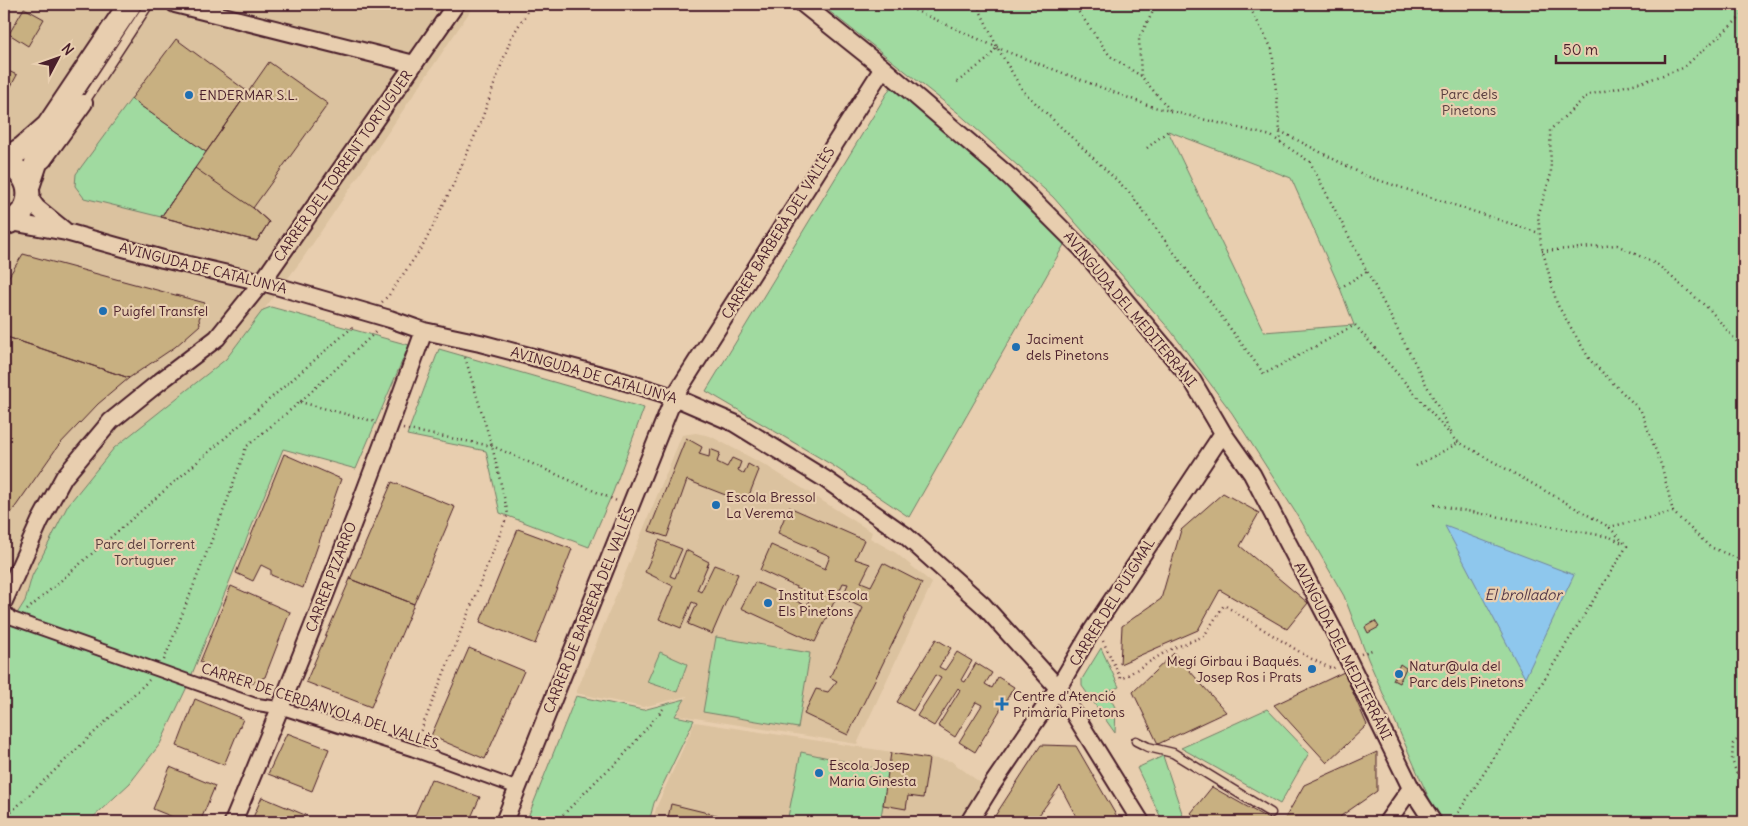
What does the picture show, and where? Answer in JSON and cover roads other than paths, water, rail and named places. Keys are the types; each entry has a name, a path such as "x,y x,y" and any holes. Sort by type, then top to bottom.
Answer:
{"main road":[{"path":"29,187 23,176 14,167 4,162 24,148 48,126 130,4"},
{"path":"7,223 24,212 29,187 48,126"}],"street":[{"path":"175,4 414,64"},
{"name":"CARRER DEL TORRENT TORTUGUER","path":"4,600 40,521 64,477 111,421 217,338 262,282 456,4"},
{"name":"AVINGUDA DEL MEDITERRÀNI","path":"803,4 883,68 1011,178 1082,248 1192,380 1223,433 1252,474 1336,635 1411,788 1433,822"},
{"name":"CARRER BARBERÀ DEL VALLÈS","path":"674,398 883,68"},
{"path":"29,187 50,149 84,103"},
{"name":"AVINGUDA DE CATALUNYA","path":"29,187 37,208 66,232"},
{"name":"AVINGUDA DE CATALUNYA","path":"7,223 66,232 163,259 262,282 390,319 424,331 459,338 616,379 674,398 734,423 825,479 906,536 982,605 1058,688 1141,822"},
{"name":"CARRER PIZARRO","path":"233,822 281,708 390,426 424,331"},
{"name":"CARRER DE BARBERÀ DEL VALLÈS","path":"504,822 674,398"},
{"name":"CARRER DEL PUIGMAL","path":"969,822 1058,688 1091,632 1223,433"},
{"name":"CARRER DE CERDANYOLA DEL VALLÈS","path":"4,610 11,618 16,620 254,704 281,708 413,750 517,788"},
{"path":"1388,822 1411,788"}],"lane":[{"path":"84,103 149,4"},
{"path":"1136,741 1148,747 1173,754 1271,813"}],"water":[{"name":"El brollador","path":"1445,526 1574,575 1525,678"}],"place":[{"name":"ENDERMAR S.L.","path":"189,95"},
{"name":"Puigfel Transfel","path":"103,311"},
{"name":"Jaciment dels Pinetons","path":"1016,347"},
{"name":"Escola Bressol La Verema","path":"716,505"},
{"name":"Institut Escola Els Pinetons","path":"768,603"},
{"name":"Megí Girbau i Baqués. Josep Ros i Prats","path":"1312,669"},
{"name":"Natur@ula del Parc dels Pinetons","path":"1399,674"},
{"name":"Centre d'Atenció Primària Pinetons","path":"1002,704"},
{"name":"Escola Josep Maria Ginesta","path":"819,773"}],"park label":[{"name":"Parc dels Pinetons","path":"1469,102"},
{"name":"Parc del Torrent Tortuguer","path":"145,552"}]}
